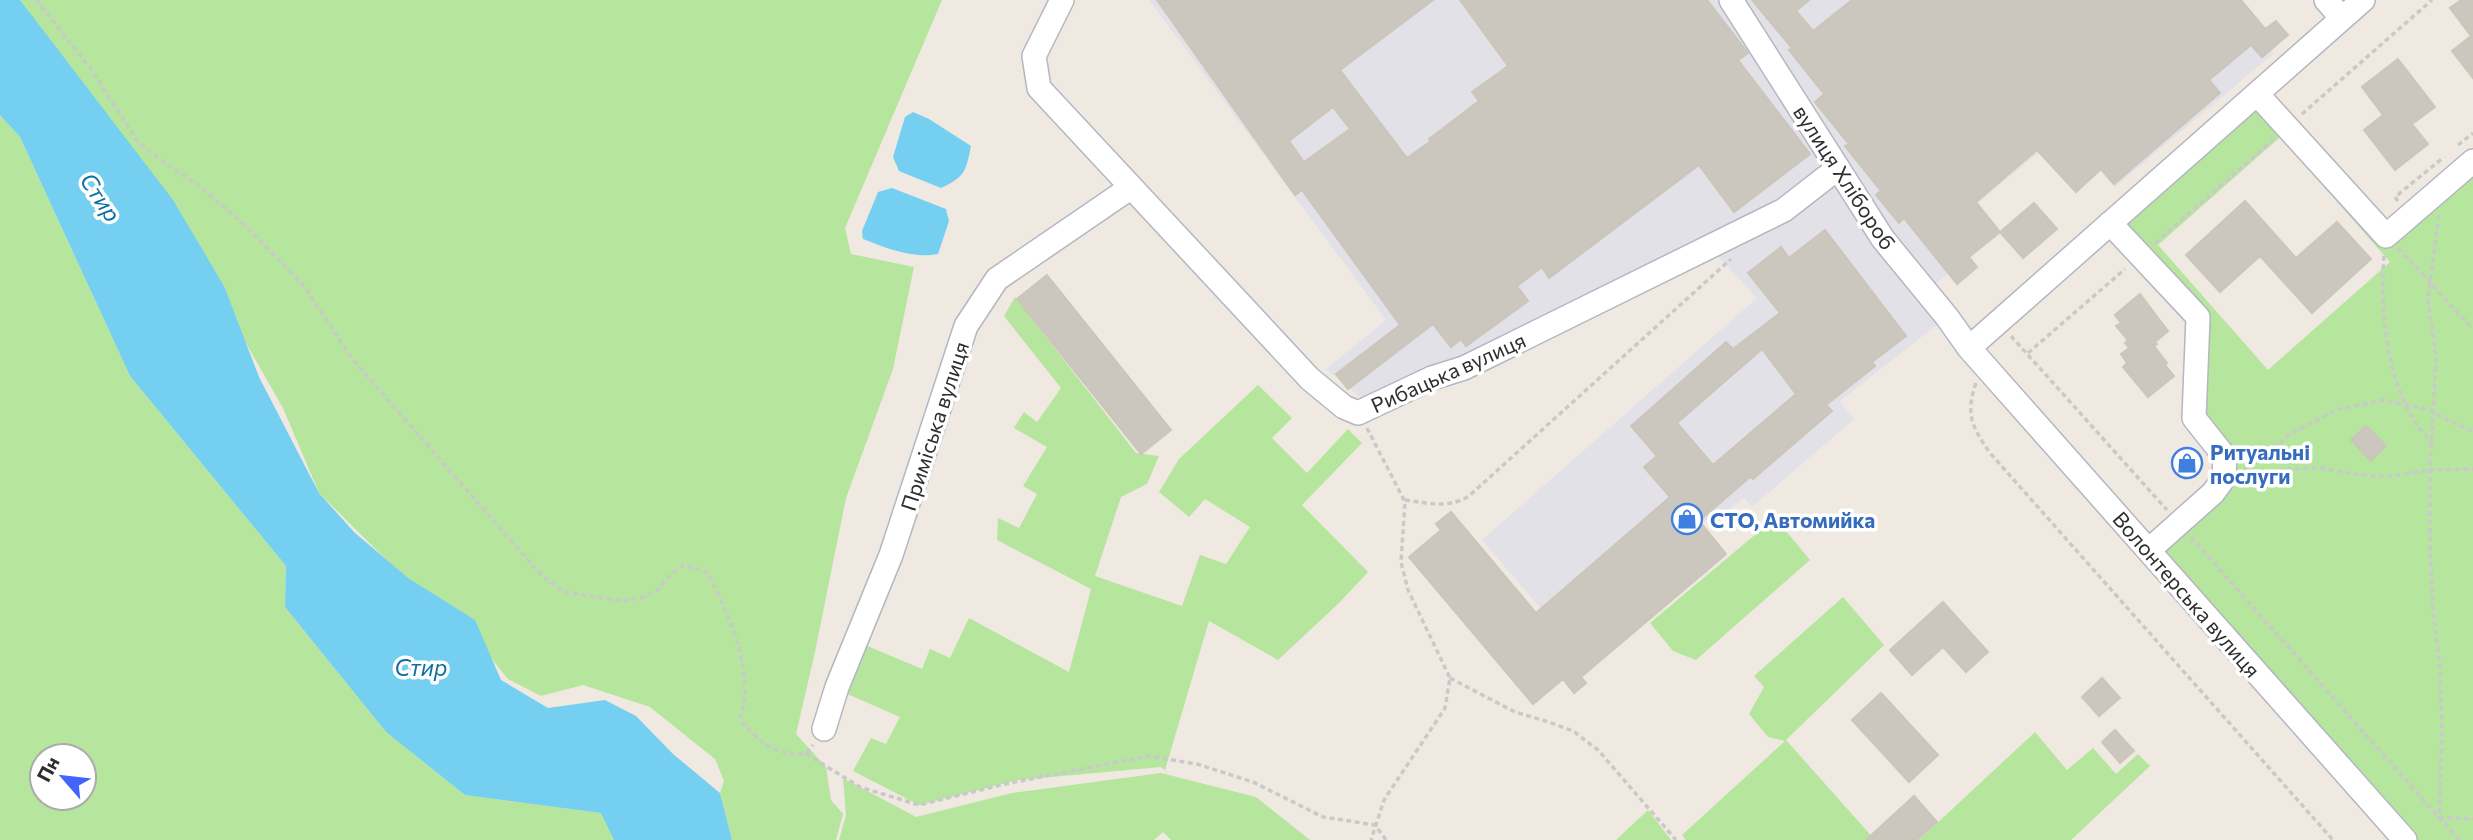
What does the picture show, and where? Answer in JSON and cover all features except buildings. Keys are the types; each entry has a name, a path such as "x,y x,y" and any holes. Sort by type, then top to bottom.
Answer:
{"street":[{"name":"Рибацька вулиця","path":"1062,0 1034,56 1039,88 1310,379 1344,407 1358,413 1432,378 1464,368 1784,210 1838,169"},
{"name":"вулиця Хлібороб","path":"1731,0 1883,239 1976,354"},
{"path":"2326,0 2342,18"},
{"path":"1976,354 1998,322 2363,0"},
{"path":"2257,94 2386,236 2473,161"},
{"name":"Приміська вулиця","path":"824,729 837,687 891,555 966,326 997,279 1130,188"},
{"path":"2110,223 2198,317 2194,418 2225,457 2224,478 2213,493 2149,550"},
{"name":"Волонтерська вулиця","path":"1976,354 2405,840"}],"path":[{"path":"36,0 91,69 138,142 158,159 198,185 248,228 304,286 353,360 542,576 564,592 623,601 643,597 658,590 670,575 684,565 707,572 737,644 746,689 740,720 761,743 789,754 806,754 860,787 919,805 1005,784 1148,756 1197,764 1253,782 1323,817 1375,825 1386,840"},
{"path":"2028,354 2432,0"},
{"path":"2439,817 2441,681 2432,574 2430,470 2436,358 2428,307 2429,282 2444,186"},
{"path":"2386,236 2473,329"},
{"path":"2386,236 2382,282 2386,338 2410,414 2433,444"},
{"path":"1405,500 1448,505 1469,496 1738,253"},
{"path":"1998,322 2459,840"},
{"path":"1976,354 1969,404 1976,433 1990,453 2333,840"},
{"path":"2224,478 2261,459 2290,434 2336,410 2382,400 2426,409 2473,432"},
{"path":"1358,413 1405,500 1401,562 1408,590 1450,678 1445,708 1384,800 1371,840"},
{"path":"2224,478 2301,468 2324,468 2360,476 2386,477 2430,470 2473,469"},
{"path":"1450,678 1515,712 1573,731 1598,750 1676,840"},
{"path":"806,754 824,729"},
{"path":"2439,817 2473,819"}],"shaded area":[{"path":"1149,0 2228,0 2274,53 2115,187 2063,132 1959,219 1982,245 1926,292 1947,317 1840,401 1854,419 1752,507 1744,498 1723,514 1701,522 1564,636 1482,540 1757,298 1709,246 1432,378 1361,398 1326,369 1386,320"}],"green space":[{"path":"20,0 942,0 845,228 851,254 914,267 893,369 846,498 796,734 826,767 831,800 843,814 836,840 732,840 720,793 724,781 715,759 650,707 583,685 541,696 508,679 478,642 430,603 319,493 283,408 163,198"},
{"path":"2257,94 2385,236 2473,161 2473,840 2405,840 2149,550 2224,478 2194,418 2198,317 2110,223","holes":["2280,137 2390,262 2268,370 2158,245","2367,426 2385,446 2370,460 2352,441"]},
{"path":"0,115 20,137 130,376 286,566 285,607 386,732 465,795 602,813 614,840 0,840"},
{"path":"1015,297 1136,453 1159,456 1147,484 1121,497 1095,576 1182,606 1200,555 1226,564 1250,527 1205,499 1189,517 1159,492 1179,459 1258,385 1292,418 1272,438 1307,473 1348,429 1362,443 1302,505 1368,572 1278,660 1209,621 1165,770 1167,772 1161,767 1018,780 919,805 853,771 871,738 886,744 900,717 845,693 865,645 922,669 930,649 950,658 969,618 1069,672 1091,589 997,540 998,518 1019,528 1037,494 1023,486 1047,447 1014,428 1024,412 1037,422 1061,388 1004,316"},
{"path":"1775,518 1810,560 1696,660 1673,651 1650,623"},
{"path":"1843,597 1884,645 1786,740 1875,840 1686,840 1682,835 1785,741 1768,737 1749,714 1764,687 1754,676"},
{"path":"2035,732 2067,770 2093,748 2116,774 2138,754 2150,766 2071,840 1919,840"},
{"path":"1161,773 1256,797 1310,840 1171,840 1163,832 1154,840 839,840 846,815 843,778 916,817 1012,793"},
{"path":"1648,810 1671,840 1616,840"}],"water":[{"name":"Стир","path":"0,0 20,0 173,200 224,286 259,377 319,493 354,532 408,578 475,620 501,680 548,708 605,700 636,716 673,754 720,793 732,840 614,840 601,813 465,795 386,732 285,607 286,566 130,376 20,137 0,115"},
{"path":"913,112 971,146 963,172 941,188 899,171 893,157 905,117"},
{"path":"892,188 946,209 949,221 938,254 909,254 863,239 862,231 878,192"}],"place":[{"name":"Ритуальні послуги","path":"2187,463"},
{"name":"СТО, Автомийка","path":"1687,519"}]}
